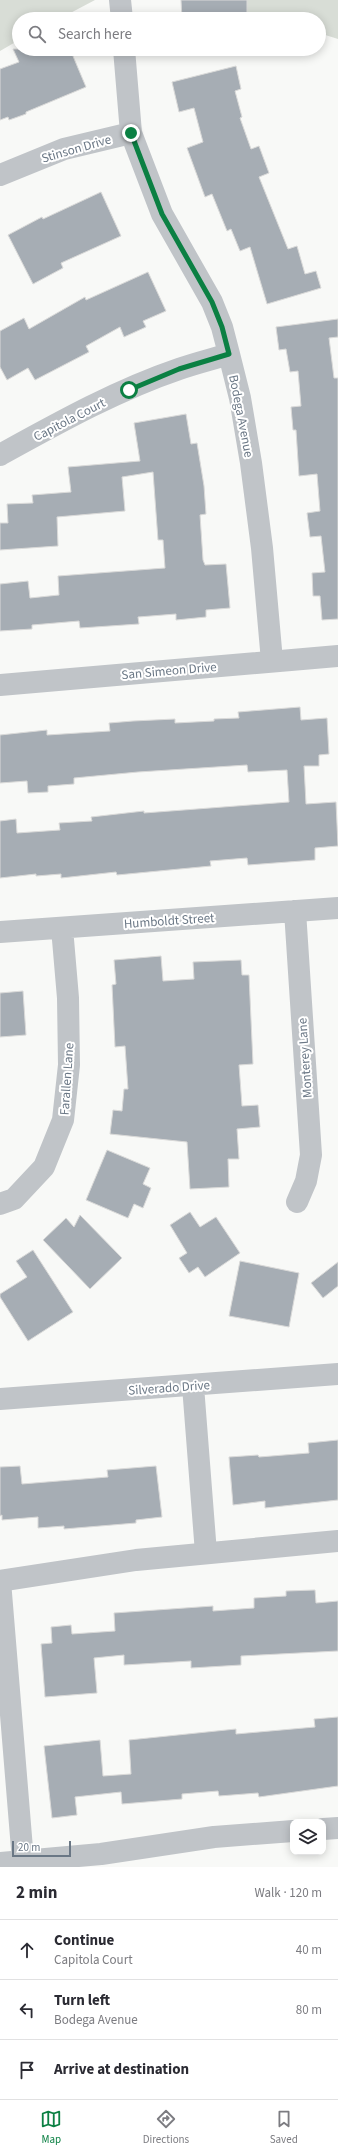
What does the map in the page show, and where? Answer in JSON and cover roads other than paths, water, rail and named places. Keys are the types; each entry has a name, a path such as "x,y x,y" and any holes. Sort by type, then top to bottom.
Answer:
{"street":[{"path":"120,0 121,12"},
{"name":"Bodega Avenue","path":"125,56 131,133 162,214 212,302 222,327 240,398 251,463 262,548 272,661"},
{"name":"Stinson Drive","path":"0,175 64,149 131,133"},
{"name":"Capitola Court","path":"0,455 58,423 129,390 179,369 229,354"},
{"name":"San Simeon Drive","path":"0,685 338,656"},
{"name":"Humboldt Street","path":"0,932 338,908"},
{"name":"Monterey Lane","path":"295,911 311,1155 306,1180 297,1202"},
{"name":"Farallen Lane","path":"0,1204 14,1199 44,1167 63,1120 69,1065 68,998 62,928"},
{"name":"Silverado Drive","path":"0,1399 193,1386 338,1374"},
{"path":"193,1386 206,1553"},
{"path":"23,1861 0,1581 136,1560 338,1541"},
{"path":"326,1829 338,1828"},
{"path":"0,1863 101,1854 214,1837 290,1831"}]}
